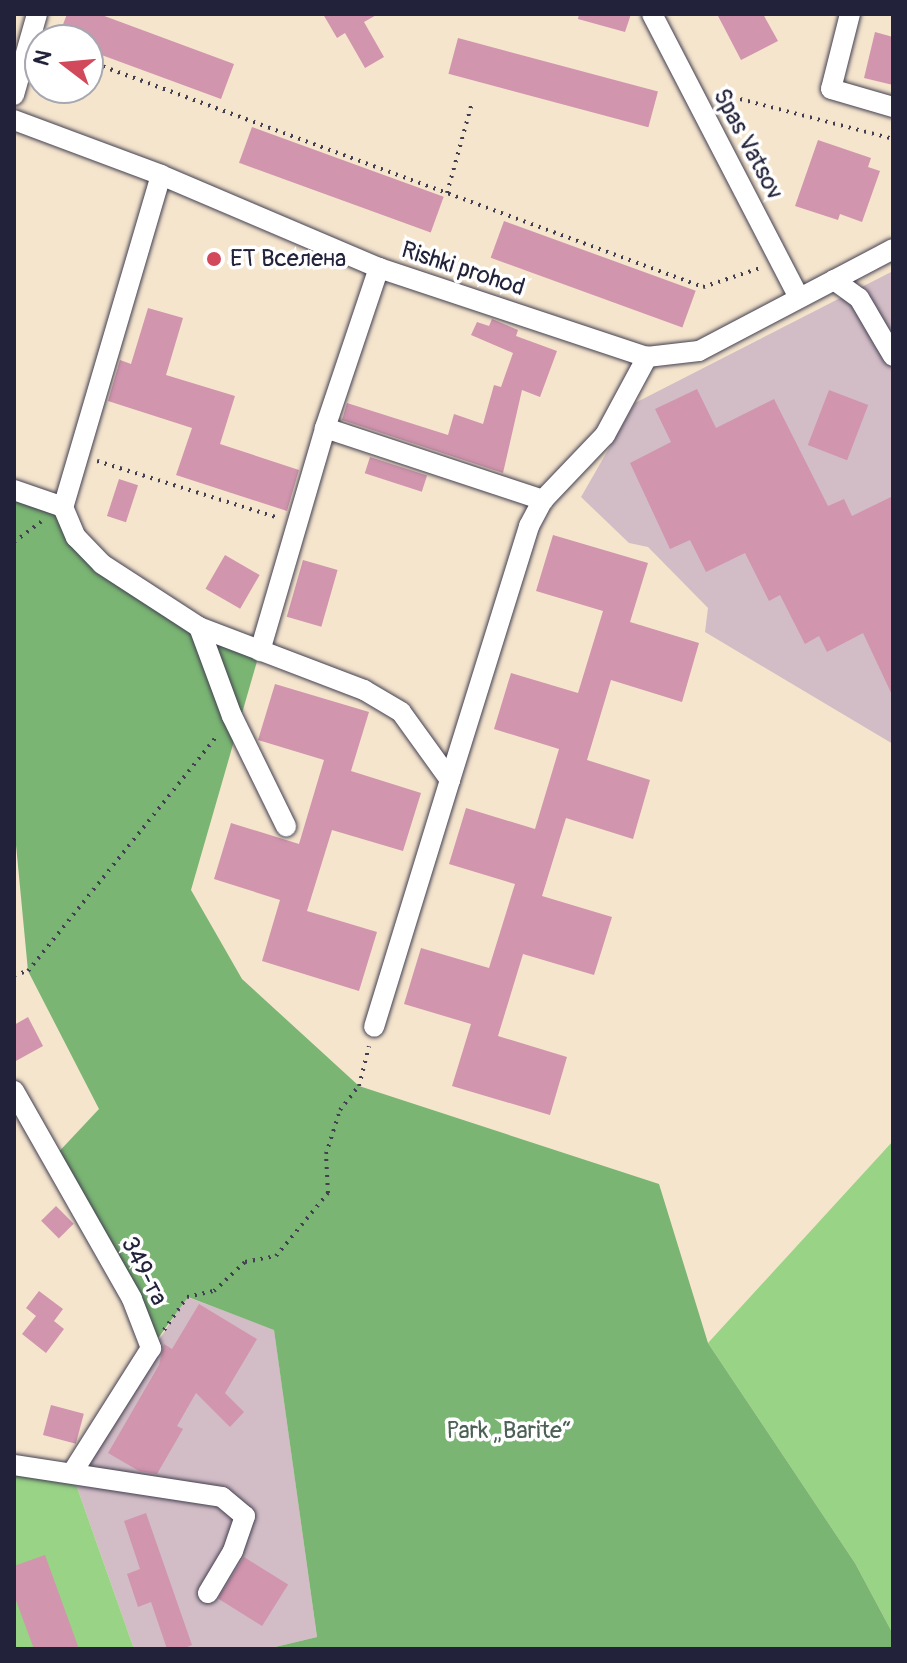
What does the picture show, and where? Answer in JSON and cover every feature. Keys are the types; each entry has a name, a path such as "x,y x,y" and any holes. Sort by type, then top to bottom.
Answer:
{"street":[{"path":"14,95 37,14"},
{"name":"Spas Vatsov","path":"652,14 799,297"},
{"path":"850,14 831,89 893,107"},
{"name":"Rishki prohod","path":"14,120 161,175 379,268 647,357 673,358 699,351 893,249"},
{"path":"161,175 63,507 76,537 102,564 199,627 364,690 401,712 450,780"},
{"path":"260,651 325,428 379,268"},
{"path":"834,280 859,298 893,356"},
{"path":"374,1027 529,526 543,500 605,435 647,357"},
{"path":"325,428 543,500"},
{"path":"14,490 63,507"},
{"path":"199,627 232,716 286,826"},
{"name":"349-та","path":"14,1091 132,1299 151,1348"},
{"path":"72,1473 151,1348"},
{"path":"14,1465 222,1497 245,1516 233,1551 208,1593"}],"path":[{"path":"104,67 703,287 780,257"},
{"path":"687,85 893,139"},
{"path":"447,193 472,103"},
{"path":"78,456 297,524"},
{"path":"14,542 63,507"},
{"path":"14,975 28,971 232,716"},
{"path":"151,1348 187,1297 214,1291 245,1262 276,1256 328,1193 326,1154 340,1110 359,1086 374,1027"}],"shaded area":[{"path":"893,271 893,744 705,632 708,608 648,547 629,543 581,497 635,403"},
{"path":"187,1297 274,1329 317,1637 267,1649 134,1649 72,1473"}],"green space":[{"name":"Park „Barite“","path":"14,490 63,507 102,564 260,651 191,890 242,979 359,1086 659,1184 708,1343 855,1563 893,1634 893,1649 267,1649 317,1637 274,1330 188,1297 151,1348 53,1158 99,1109 28,971 14,824"},
{"path":"893,1141 893,1634 855,1563 708,1343"},
{"path":"14,1465 72,1473 134,1649 14,1649"}],"building":[{"path":"67,14 99,14 234,64 221,99 104,56 104,24 63,24"},
{"path":"323,14 378,14 364,22 384,57 365,68 345,33 337,38"},
{"path":"579,14 631,14 625,32 578,19"},
{"path":"717,14 763,14 778,41 741,60"},
{"path":"875,32 893,37 893,85 864,78"},
{"path":"458,38 658,92 648,127 448,74"},
{"path":"252,127 444,197 431,232 239,163"},
{"path":"818,140 871,158 868,167 880,171 862,222 840,214 838,220 795,206"},
{"path":"504,221 696,291 682,327 491,258"},
{"path":"148,308 183,318 166,375 235,396 220,444 299,470 287,511 176,475 192,428 108,401 120,360 131,364"},
{"path":"492,319 518,330 516,336 557,351 540,397 522,390 503,473 342,420 347,403 448,435 454,414 483,424 494,385 501,387 513,353 471,335 477,322 489,326"},
{"path":"697,389 716,428 774,399 828,506 844,499 852,516 893,496 893,697 863,633 827,652 819,636 805,644 780,595 769,601 745,553 706,572 690,540 670,549 630,463 671,442 655,409"},
{"path":"829,390 868,405 847,460 808,445"},
{"path":"370,457 427,476 422,492 365,473"},
{"path":"119,479 138,485 126,522 107,516"},
{"path":"553,535 648,563 630,622 699,643 682,702 611,680 587,760 650,780 633,839 566,818 542,896 612,917 594,975 523,954 498,1036 567,1057 550,1115 452,1086 471,1024 404,1004 421,948 489,968 515,884 449,864 466,808 535,829 559,749 494,729 511,673 578,693 603,611 536,591"},
{"path":"225,555 260,575 240,609 206,589"},
{"path":"303,560 338,570 321,627 287,617"},
{"path":"275,684 369,712 351,771 421,793 403,851 332,830 307,911 377,932 359,991 262,961 280,900 214,879 231,823 299,844 324,760 258,740"},
{"path":"28,1017 43,1046 14,1062 14,1025"},
{"path":"56,1206 74,1224 59,1239 41,1221"},
{"path":"39,1291 63,1309 54,1321 64,1329 46,1353 22,1334 36,1316 26,1308"},
{"path":"199,1304 257,1339 225,1393 244,1412 230,1427 196,1393 177,1426 183,1429 157,1474 139,1471 108,1453 159,1365 164,1344 172,1349"},
{"path":"51,1405 84,1414 76,1444 43,1435"},
{"path":"146,1513 192,1645 182,1649 167,1649 151,1602 138,1607 127,1574 140,1569 124,1521"},
{"path":"45,1555 79,1649 34,1649 14,1595 14,1566"},
{"path":"244,1557 288,1585 262,1626 218,1599"}],"place":[{"name":"ЕТ Вселена","path":"214,259"}]}
